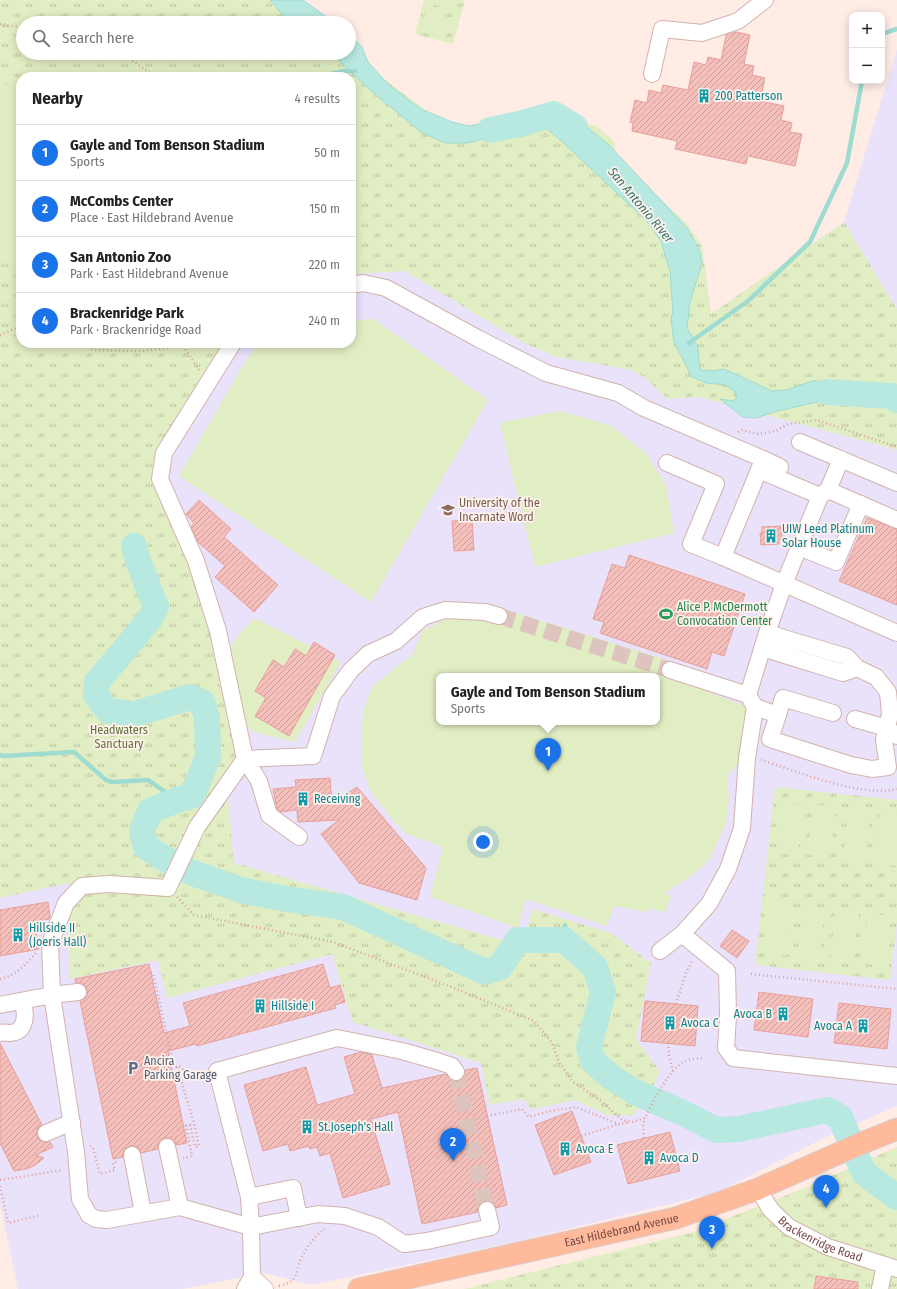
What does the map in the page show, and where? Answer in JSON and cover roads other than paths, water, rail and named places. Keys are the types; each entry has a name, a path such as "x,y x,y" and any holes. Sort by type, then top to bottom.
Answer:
{"main road":[{"name":"East Hildebrand Avenue","path":"359,1289 676,1218 758,1189 897,1129"}],"street":[{"path":"652,74 662,28 702,33 738,21 765,0"},
{"path":"356,284 363,283 386,288 479,339 546,373 618,393 644,408 761,465 824,493 861,504 897,520"},
{"path":"229,348 164,453 160,479 196,561 218,631 246,759 259,781 270,815 299,837"},
{"path":"800,442 897,483"},
{"path":"660,951 682,934 709,904 728,869 742,828 752,701 762,648 784,584 799,547 841,459"},
{"path":"667,463 716,484 691,544 897,633"},
{"path":"761,465 780,467"},
{"path":"723,557 761,465"},
{"path":"799,547 836,562 861,504"},
{"path":"246,759 313,756 332,696 351,670 368,654 396,640 423,617 445,610 485,612 499,616"},
{"path":"767,632 847,657 857,668 876,677 888,692 892,732"},
{"path":"762,648 843,673 857,668"},
{"path":"670,670 752,701 778,715"},
{"path":"833,713 783,698 770,739 852,765 872,769 888,767 884,740 892,732"},
{"path":"855,719 892,732"},
{"path":"246,759 197,827 168,888 109,884 82,886 66,903 50,944 52,995 72,1122 80,1199 89,1215 96,1219 107,1220 180,1207 251,1227 318,1214 345,1216 378,1227 404,1244 427,1241 491,1227 487,1210"},
{"path":"682,934 727,971 728,1016 726,1048 733,1058 897,1076"},
{"path":"0,1005 52,995 78,992"},
{"path":"0,1032 10,1033 19,1030 24,1023 25,1012 23,1001"},
{"path":"269,1288 249,1283 251,1227 249,1197 217,1072 337,1038 402,1051 430,1059 452,1066 456,1072"},
{"path":"46,1133 72,1122"},
{"path":"169,1154 180,1207"},
{"path":"133,1161 143,1213"},
{"path":"249,1197 293,1188 299,1218"},
{"name":"Brackenridge Road","path":"758,1189 771,1210 790,1228 828,1247 891,1267"},
{"path":"880,1289 891,1267"}],"water":[{"path":"270,0 303,0 325,16 284,16"},
{"path":"356,41 362,47 368,62 389,85 421,109 452,122 469,126 533,112 518,129 468,143 445,143 421,132 370,90 356,77 356,72 351,72 338,60 356,60"},
{"path":"558,104 608,144 687,228 699,249 702,263 690,302 687,328 698,347 699,364 701,370 713,371 724,369 772,391 787,390 812,381 861,383 896,392 897,406 865,392 856,398 854,404 845,405 822,401 777,411 756,418 743,417 720,399 733,401 737,398 735,392 726,385 706,383 692,377 674,342 671,318 673,312 670,271 661,241 647,221 540,123 552,105"}],"waterway":[{"path":"885,33 897,29"},
{"path":"339,72 355,71"},
{"path":"689,343 748,301 810,242 847,163 861,84"},
{"name":"San Antonio River","path":"490,130 519,124 554,114 575,127"},
{"name":"San Antonio River","path":"826,392 891,396 897,400"},
{"path":"134,546 138,561 156,607 150,619 97,682 96,695 108,711 135,714 190,697 202,702 207,717 208,757 192,796 177,800 150,811 142,831 146,847 190,872 241,890 286,899 343,907 485,972 500,967 518,940 564,940 595,967 603,992 589,1047 593,1061 611,1077 637,1093 685,1114 716,1130 739,1129 827,1110 840,1117 864,1173 897,1197"},
{"path":"0,755 74,752 106,780 112,782 148,780 177,800"},
{"path":"564,940 565,925"}],"tunnel":[{"path":"499,616 670,670"},
{"path":"456,1072 487,1210"}],"place":[{"name":"200 Patterson","path":"704,96"},
{"name":"University of the Incarnate Word","path":"448,510"},
{"name":"UIW Leed Platinum Solar House","path":"771,536"},
{"name":"Alice P. McDermott Convocation Center","path":"666,614"},
{"name":"Gayle and Tom Benson Stadium","path":"548,771"},
{"name":"Receiving","path":"303,799"},
{"name":"Hillside II (Joeris Hall)","path":"18,935"},
{"name":"Hillside I","path":"260,1006"},
{"name":"Avoca B","path":"783,1014"},
{"name":"Avoca C","path":"670,1023"},
{"name":"Avoca A","path":"863,1026"},
{"name":"Ancira Parking Garage","path":"133,1068"},
{"name":"St.Joseph's Hall","path":"307,1127"},
{"name":"Avoca E","path":"565,1149"},
{"name":"Avoca D","path":"649,1158"},
{"name":"McCombs Center","path":"453,1161"},
{"name":"Brackenridge Park","path":"826,1208"},
{"name":"San Antonio Zoo","path":"712,1249"}],"park label":[{"name":"Headwaters Sanctuary","path":"119,737"}]}
